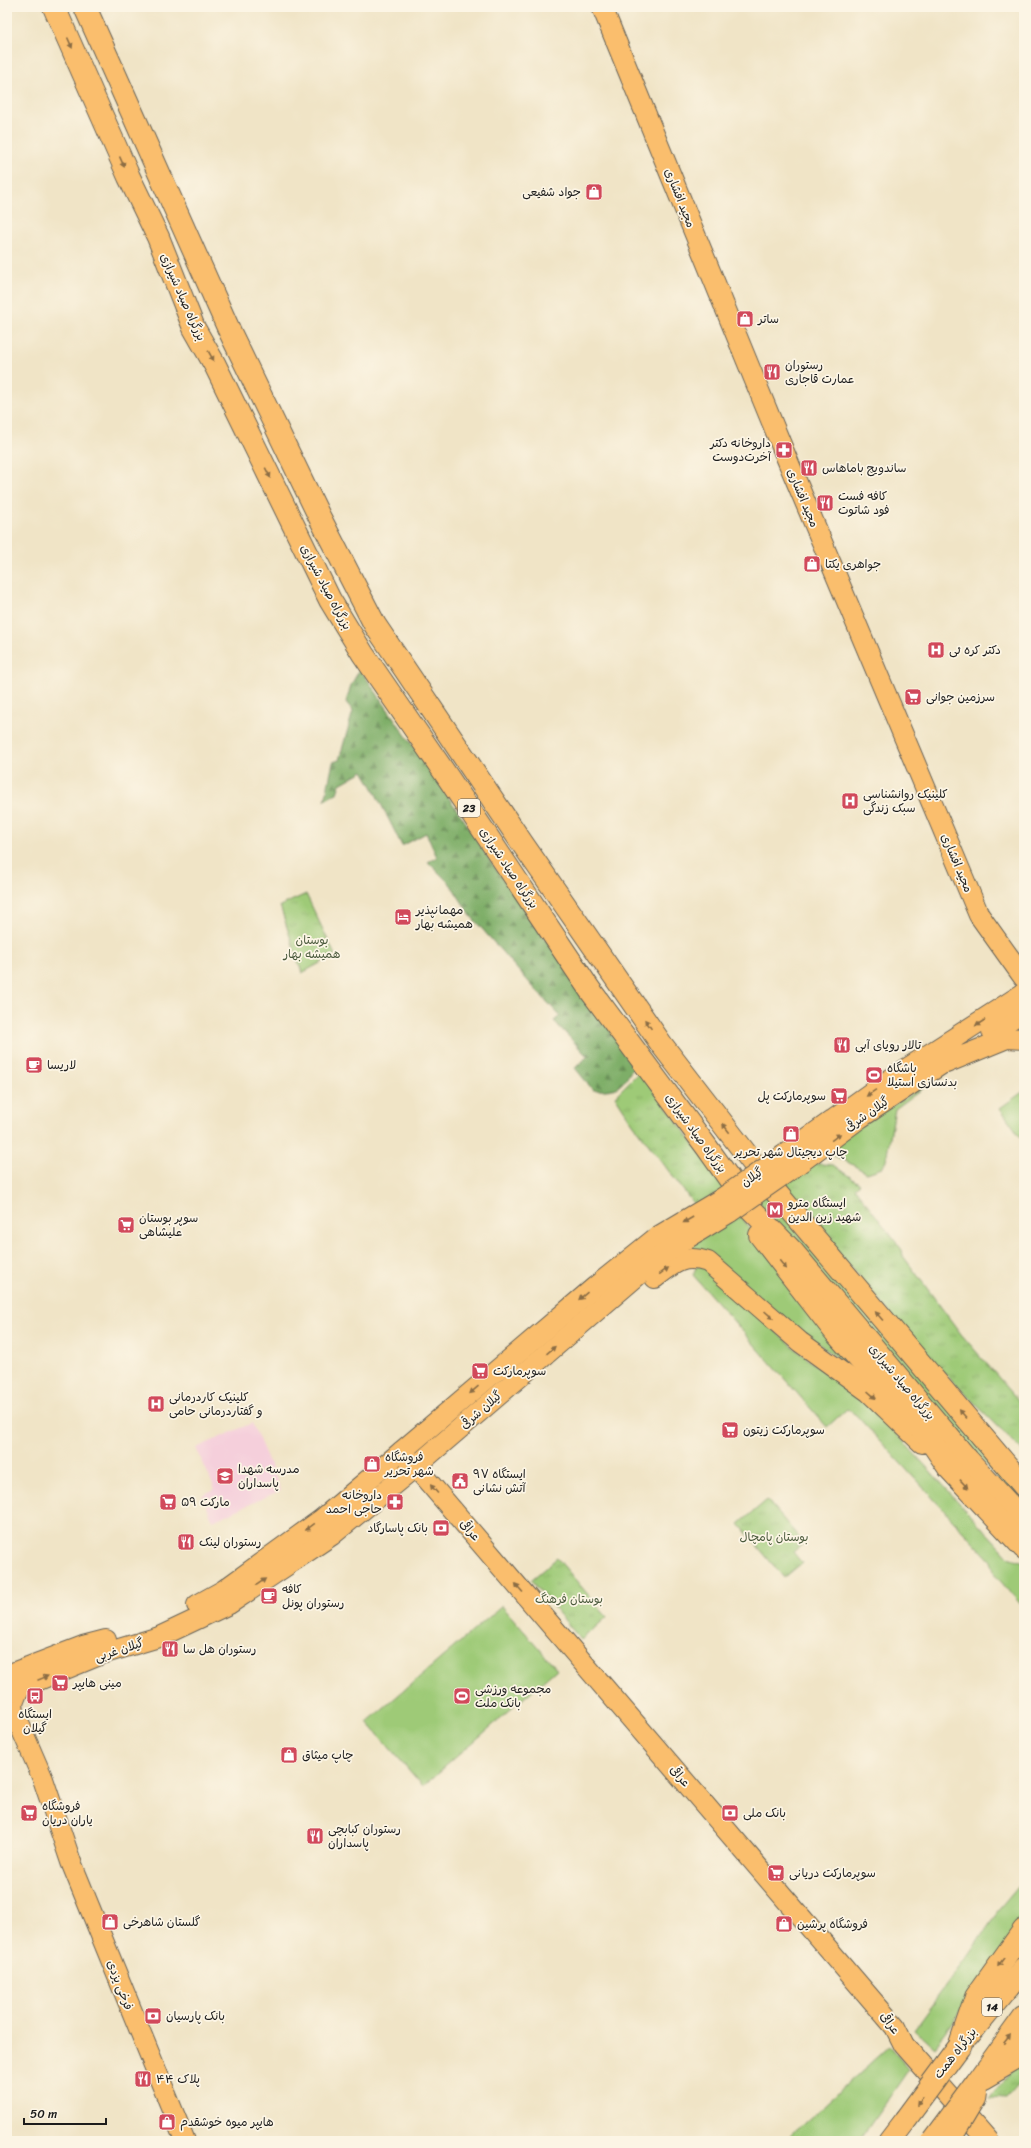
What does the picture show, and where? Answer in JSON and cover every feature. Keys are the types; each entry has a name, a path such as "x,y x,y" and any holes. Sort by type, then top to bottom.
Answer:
{"highway":[{"name":"بزرگراه صیاد شیرازی","path":"54,7 129,176 158,237 194,328 215,365 330,600 363,654 450,779 590,990 706,1146 734,1207 793,1252 968,1460 1024,1521"},
{"name":"بزرگراه صیاد شیرازی","path":"85,7 230,332 320,518 375,625 522,843 662,1045 774,1190 1024,1486"},
{"path":"734,1207 755,1229 841,1338 926,1434 949,1468 1024,1548"},
{"path":"989,1444 1024,1461"},
{"path":"989,1444 1024,1475"},
{"path":"959,2047 976,1997 1024,1930"},
{"name":"بزرگراه همت","path":"889,2141 959,2047 1024,1968"},
{"path":"933,2141 1024,2017"},
{"path":"977,2082 1014,2060 1024,2049"}],"main road":[{"name":"مجید افشاری","path":"602,7 789,464 979,915 1024,978"},
{"name":"گیلان شرقی","path":"979,915 983,935 1007,966 1012,978 1014,988 1012,996 1004,1007"},
{"name":"گیلان شرقی","path":"788,1162 901,1072 1024,993"},
{"name":"گیلان شرقی","path":"788,1162 860,1118 1024,1011"},
{"path":"938,1066 1006,1038 1024,1039"},
{"name":"گیلان","path":"734,1207 788,1162"},
{"name":"گیلان شرقی","path":"221,1600 332,1534 433,1452 664,1254 734,1207"},
{"name":"گیلان شرقی","path":"221,1600 322,1519 599,1283 652,1241 734,1207"},
{"path":"595,1312 619,1305 680,1260 691,1258 708,1262 800,1342 869,1392 949,1468"},
{"path":"505,1364 518,1379"},
{"path":"420,1436 433,1452"},
{"path":"397,1456 410,1471"},
{"name":"عراقی","path":"410,1471 440,1516 886,2034 908,2049"},
{"name":"عراقی","path":"410,1471 895,2026 908,2049 988,2141"},
{"name":"گیلان غربی","path":"10,1685 102,1654 159,1637 221,1600"},
{"name":"فرخی یزدی","path":"10,1685 14,1712 43,1779 58,1828 130,2010 185,2141"},
{"name":"فرخی یزدی","path":"7,1727 33,1787 58,1828"},
{"path":"950,2141 974,2099 977,2082"}],"shaded area":[{"path":"252,1423 281,1490 213,1521 202,1495 215,1489 196,1448"}],"green space":[{"path":"360,669 471,830 489,859 635,1065 623,1083 619,1086 609,1090 593,1090 575,1068 589,1055 587,1056 554,1021 560,1016 471,916 451,885 428,862 437,857 426,833 402,846 363,771 340,784 337,793 325,800 333,762 339,760 353,711 346,702 351,685"},
{"name":"بوستان همیشه بهار","path":"306,894 335,955 302,973 280,906"},
{"path":"640,1071 726,1188 696,1207 633,1124 615,1096"},
{"path":"940,1076 895,1109 886,1160 882,1168 867,1173 844,1160 826,1153 827,1147"},
{"path":"1024,1091 1024,1142 1000,1108"},
{"path":"812,1163 833,1165 860,1184 855,1188 902,1250 903,1256 961,1334 1024,1407 1024,1452 928,1357 777,1181"},
{"path":"763,1192 1024,1495 1024,1509 754,1198"},
{"path":"737,1210 759,1242 888,1397 708,1259 628,1288"},
{"path":"702,1265 799,1352 879,1415 1009,1557 1024,1562 1024,1608 995,1575 991,1561 856,1415 847,1409 827,1427 693,1275 696,1267"},
{"name":"بوستان پامچال","path":"767,1500 804,1543 793,1552 802,1563 784,1578 739,1524"},
{"name":"بوستان فرهنگ","path":"557,1558 607,1617 581,1640 531,1580"},
{"name":"مجموعه ورزشی بانک ملت","path":"502,1606 557,1669 423,1786 367,1722"},
{"path":"1024,1880 1024,1918 958,2016 934,2047 914,2029 970,1953 997,1912"},
{"path":"889,2046 909,2069 859,2141 795,2141 790,2136"},
{"path":"1024,2056 1024,2079 1006,2099 990,2098"}],"place":[{"name":"جواد شفیعی","path":"594,192"},
{"name":"ساتر","path":"745,319"},
{"name":"رستوران عمارت قاجاری","path":"772,372"},
{"name":"داروخانه دکتر آخرت‌دوست","path":"784,450"},
{"name":"ساندویچ باماهاس","path":"809,468"},
{"name":"کافه فست فود شاتوت","path":"825,503"},
{"name":"جواهری یکتا","path":"812,564"},
{"name":"دکتر کره ئی","path":"936,650"},
{"name":"سرزمین جوانی","path":"913,697"},
{"name":"کلینیک روانشناسی سبک زندگی","path":"850,801"},
{"name":"مهمانپذیر همیشه بهار","path":"403,917"},
{"name":"تالار رویای آبی","path":"842,1045"},
{"name":"لاریسا","path":"34,1065"},
{"name":"باشگاه بدنسازی استیلا","path":"874,1075"},
{"name":"سوپرمارکت پل","path":"839,1096"},
{"name":"چاپ دیجیتال شهر تحریر","path":"791,1134"},
{"name":"ایستگاه مترو شهید زین الدین","path":"775,1210"},
{"name":"سوپر بوستان علیشاهی","path":"126,1225"},
{"name":"سوپرمارکت","path":"480,1371"},
{"name":"کلینیک کاردرمانی و گفتاردرمانی حامی","path":"156,1404"},
{"name":"سوپرمارکت زیتون","path":"730,1430"},
{"name":"فروشگاه شهر تحریر","path":"372,1464"},
{"name":"مدرسه شهدا پاسداران","path":"225,1476"},
{"name":"ایستگاه ۹۷ آتش نشانی","path":"460,1481"},
{"name":"مارکت ۵۹","path":"168,1502"},
{"name":"داروخانه حاجی احمد","path":"395,1502"},
{"name":"بانک پاسارگاد","path":"441,1528"},
{"name":"رستوران لینک","path":"186,1542"},
{"name":"کافه رستوران پونل","path":"269,1596"},
{"name":"رستوران هل سا","path":"170,1649"},
{"name":"مینی هایپر","path":"60,1683"},
{"name":"ایستگاه گیلان","path":"35,1696"},
{"name":"مجموعه ورزشی بانک ملت","path":"462,1696"},
{"name":"چاپ میثاق","path":"289,1755"},
{"name":"فروشگاه یاران دریان","path":"29,1813"},
{"name":"بانک ملی","path":"730,1813"},
{"name":"رستوران کبابچی پاسداران","path":"315,1836"},
{"name":"سوپرمارکت دریانی","path":"776,1873"},
{"name":"گلستان شاهرخى","path":"110,1922"},
{"name":"فروشگاه پرشین","path":"784,1924"},
{"name":"بانک پارسیان","path":"153,2016"},
{"name":"پلاک ۴۴","path":"143,2079"},
{"name":"هایپر میوه خوشقدم","path":"167,2122"}]}
